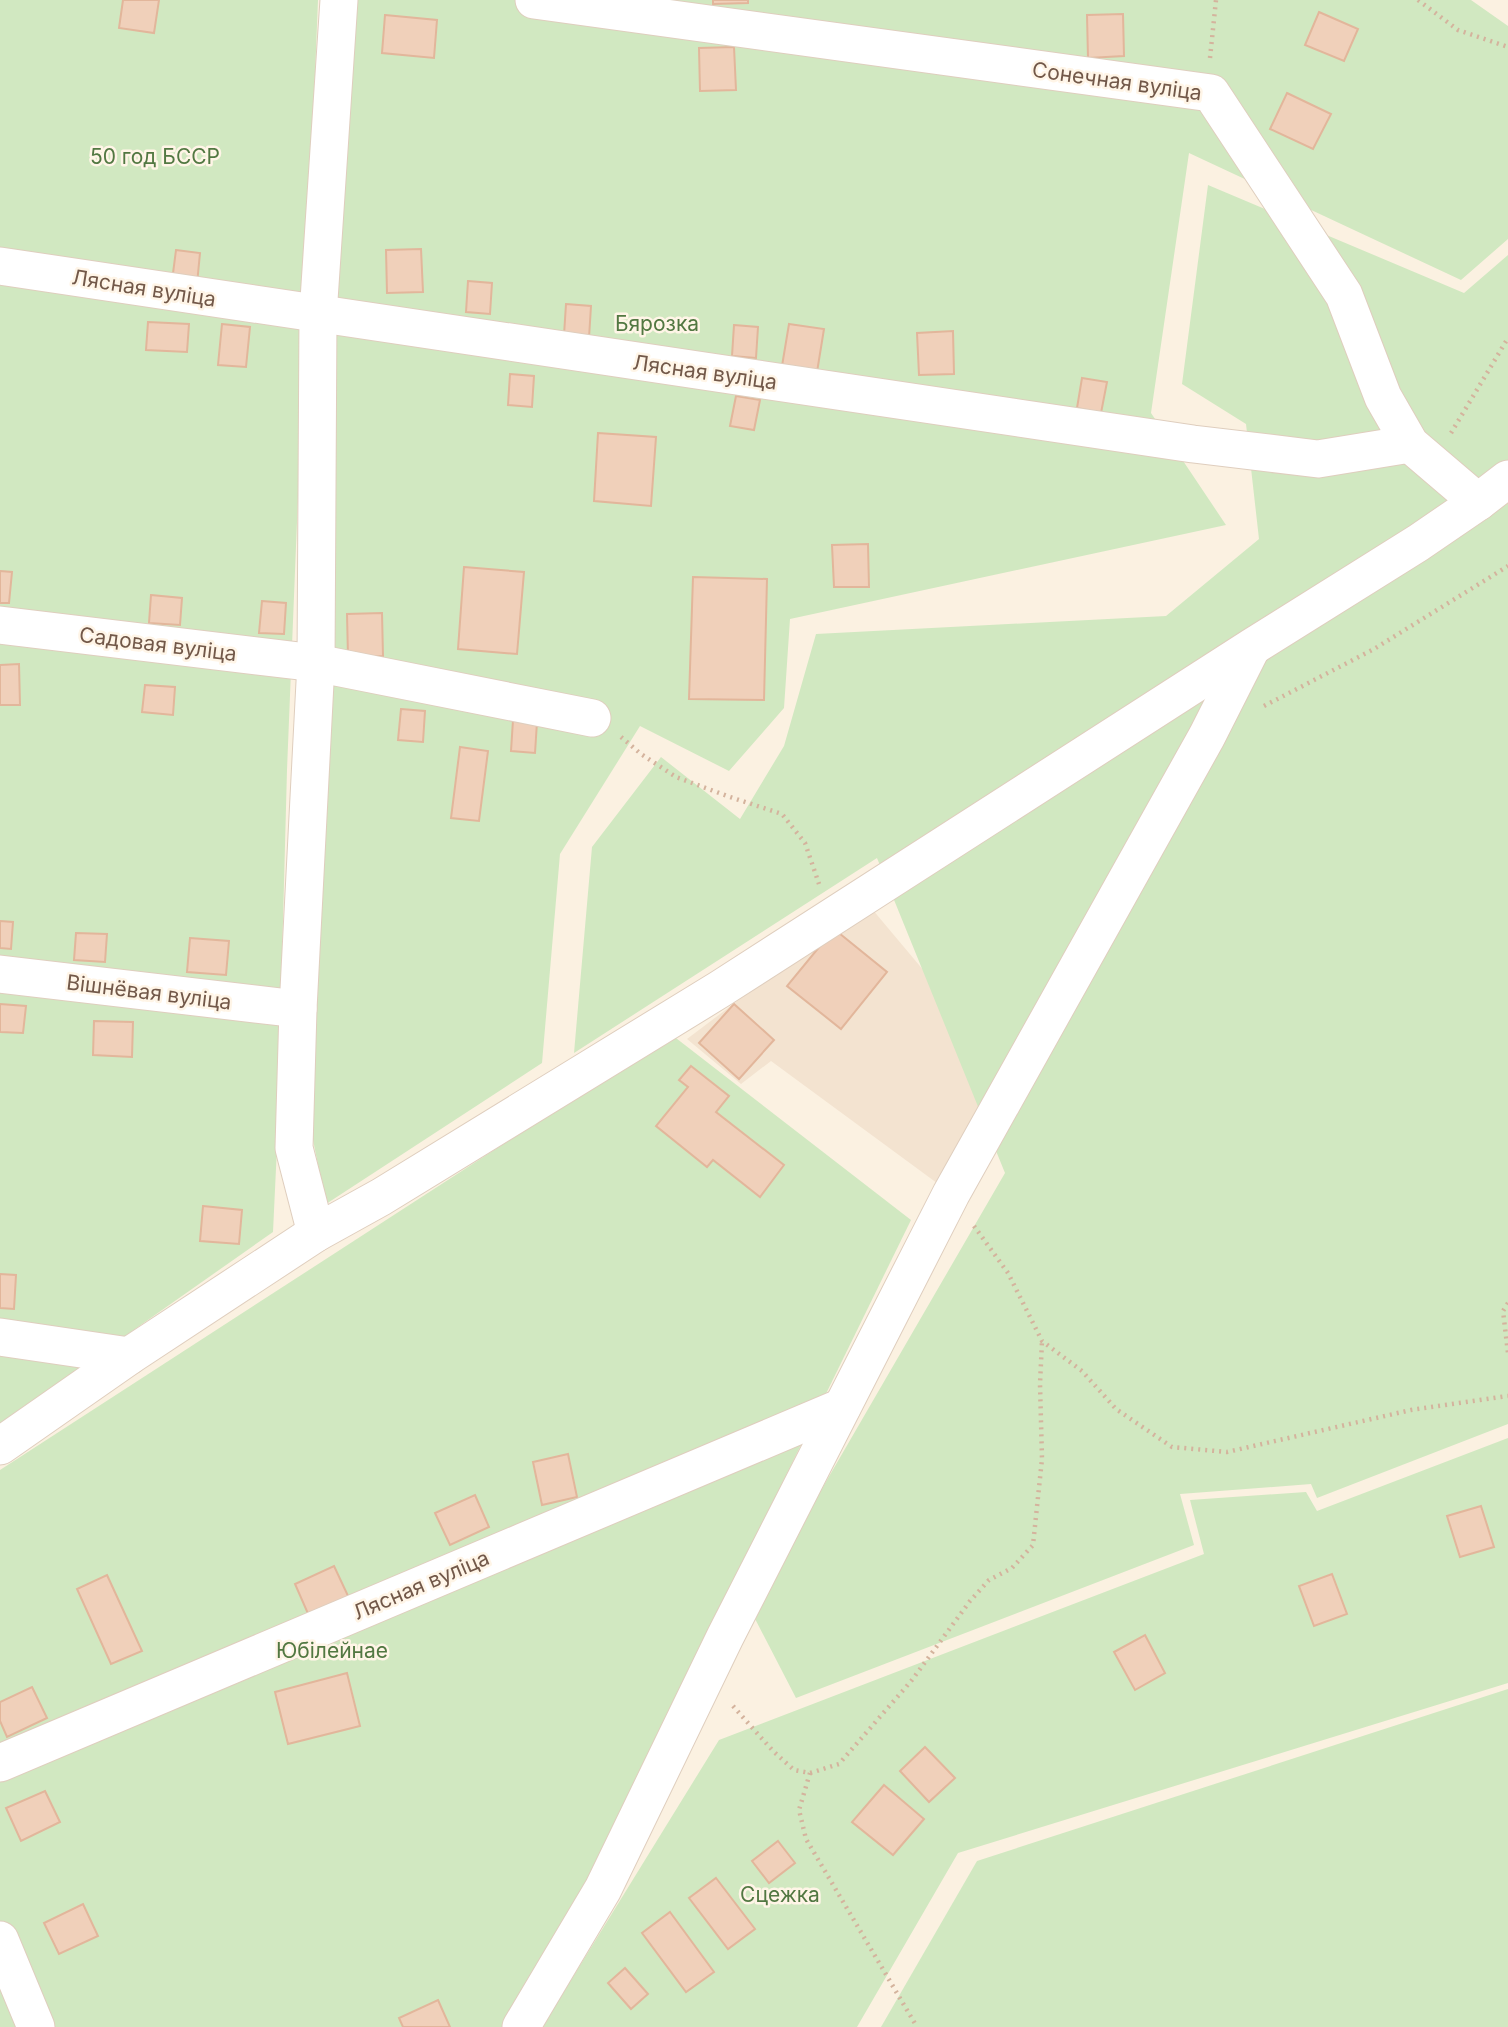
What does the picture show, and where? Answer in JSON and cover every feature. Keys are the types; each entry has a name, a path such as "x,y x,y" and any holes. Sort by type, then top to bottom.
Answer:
{"street":[{"path":"316,1233 294,1148 298,1009 316,663 318,315 338,0"},
{"name":"Сонечная вуліца","path":"534,0 1211,93 1344,295 1383,397 1410,444 1478,502"},
{"name":"Лясная вуліца","path":"0,266 1179,442 1305,458 1318,459 1410,444"},
{"path":"0,1446 129,1356 316,1233 381,1197 720,989 1418,543 1508,478"},
{"name":"Садовая вуліца","path":"0,625 316,663"},
{"path":"521,2027 603,1889 705,1678 951,1194 1207,736 1252,647"},
{"path":"316,663 592,718"},
{"name":"Вішнёвая вуліца","path":"0,974 298,1009"},
{"path":"0,1337 129,1356"},
{"name":"Лясная вуліца","path":"0,1763 842,1408"},
{"path":"0,1940 36,2027"}],"path":[{"path":"1211,93 1210,52 1216,0"},
{"path":"1418,0 1458,30 1508,47"},
{"path":"1207,736 1374,649 1508,566"},
{"path":"592,718 609,726 641,754 676,777 782,814 804,843 832,917"},
{"path":"951,1194 1008,1273 1042,1341 1082,1371 1116,1409 1172,1447 1227,1452 1411,1410 1508,1396"},
{"path":"1508,1303 1503,1311 1508,1353"},
{"path":"705,1678 794,1770 810,1773 839,1764 912,1680 970,1601 989,1580 1012,1567 1033,1545 1042,1459 1042,1341"},
{"path":"810,1773 799,1810 806,1839 917,2027"}],"shaded area":[{"path":"867,903 1008,1071 941,1186 771,1061 741,1084 687,1039"}],"green space":[{"name":"50 год БССР","path":"0,0 318,0 287,770 273,1232 0,1424"},
{"name":"Бярозка","path":"340,0 1471,0 1508,26 1508,239 1461,280 1189,153 1151,413 1226,525 790,619 784,708 729,771 640,726 560,854 542,1063 326,1204 312,1135"},
{"path":"1208,185 1464,293 1508,255 1508,1424 1317,1498 1311,1484 1180,1494 1194,1545 796,1698 751,1611 1005,1173 877,858 574,1053 592,847 661,757 740,819 784,746 816,634 1166,616 1259,539 1246,424 1182,384"},
{"name":"Юбілейнае","path":"672,1035 911,1220 587,1882 503,2027 0,2027 0,1470"},
{"name":"Сцежка","path":"1508,1438 1508,1683 958,1853 857,2027 542,2027 719,1740 1204,1554 1190,1500 1306,1492 1317,1511"},
{"path":"1508,1689 1508,2027 881,2027 977,1861"}],"building":[{"path":"123,0 159,0 154,33 119,28"},
{"path":"713,0 748,0 748,3 713,4"},
{"path":"1319,12 1358,29 1344,61 1305,45"},
{"path":"1123,14 1124,56 1088,58 1087,15"},
{"path":"385,15 437,20 434,58 382,53"},
{"path":"734,47 736,90 700,91 699,48"},
{"path":"1287,93 1331,114 1313,149 1270,129"},
{"path":"421,249 423,292 387,293 386,250"},
{"path":"176,250 200,253 197,284 172,281"},
{"path":"468,281 492,283 490,314 466,312"},
{"path":"566,304 591,306 589,338 564,335"},
{"path":"148,322 189,324 187,352 146,350"},
{"path":"222,324 250,327 246,367 218,365"},
{"path":"789,324 824,329 817,372 782,366"},
{"path":"734,325 758,327 756,358 732,356"},
{"path":"953,331 954,374 919,375 917,333"},
{"path":"510,374 534,376 532,407 508,405"},
{"path":"1082,378 1107,382 1101,413 1077,408"},
{"path":"736,396 760,400 754,430 730,426"},
{"path":"598,433 656,437 651,506 594,501"},
{"path":"868,544 869,587 834,587 832,545"},
{"path":"464,567 524,572 517,654 458,649"},
{"path":"0,571 12,572 9,603 0,603"},
{"path":"693,577 767,579 764,700 689,699"},
{"path":"151,595 182,598 180,625 149,623"},
{"path":"262,601 286,603 284,634 259,633"},
{"path":"382,613 383,656 348,657 347,614"},
{"path":"19,664 20,705 0,705 0,665"},
{"path":"145,685 175,687 173,715 142,712"},
{"path":"401,709 425,711 423,742 398,740"},
{"path":"513,720 537,722 535,753 511,751"},
{"path":"460,747 488,751 479,821 451,818"},
{"path":"0,921 13,922 11,949 0,948"},
{"path":"834,929 887,972 841,1029 787,986"},
{"path":"76,933 107,934 105,962 74,960"},
{"path":"190,938 229,941 226,975 187,972"},
{"path":"0,1004 26,1006 23,1033 0,1032"},
{"path":"734,1004 774,1040 739,1079 699,1043"},
{"path":"94,1021 133,1022 132,1057 93,1055"},
{"path":"691,1066 729,1096 716,1112 784,1165 760,1197 713,1160 707,1167 656,1126 688,1087 679,1080"},
{"path":"203,1206 242,1210 239,1244 200,1241"},
{"path":"0,1274 16,1275 14,1309 0,1308"},
{"path":"568,1454 577,1497 542,1505 533,1462"},
{"path":"475,1495 489,1527 450,1545 435,1513"},
{"path":"1481,1506 1494,1547 1460,1557 1447,1516"},
{"path":"334,1566 349,1598 309,1616 295,1584"},
{"path":"1332,1574 1347,1614 1314,1626 1299,1586"},
{"path":"107,1575 142,1651 111,1664 77,1589"},
{"path":"1145,1635 1165,1673 1135,1690 1114,1652"},
{"path":"347,1673 360,1726 288,1744 275,1692"},
{"path":"32,1687 47,1718 7,1737 0,1721 0,1702"},
{"path":"925,1747 955,1778 929,1802 900,1771"},
{"path":"884,1785 924,1819 893,1855 852,1822"},
{"path":"45,1791 60,1822 21,1841 6,1808"},
{"path":"778,1841 795,1863 769,1883 752,1861"},
{"path":"716,1878 755,1929 728,1949 689,1898"},
{"path":"83,1904 98,1936 59,1954 44,1923"},
{"path":"670,1912 714,1972 686,1992 642,1933"},
{"path":"625,1968 648,1994 631,2009 608,1983"},
{"path":"438,2000 450,2027 403,2027 399,2018"}]}
